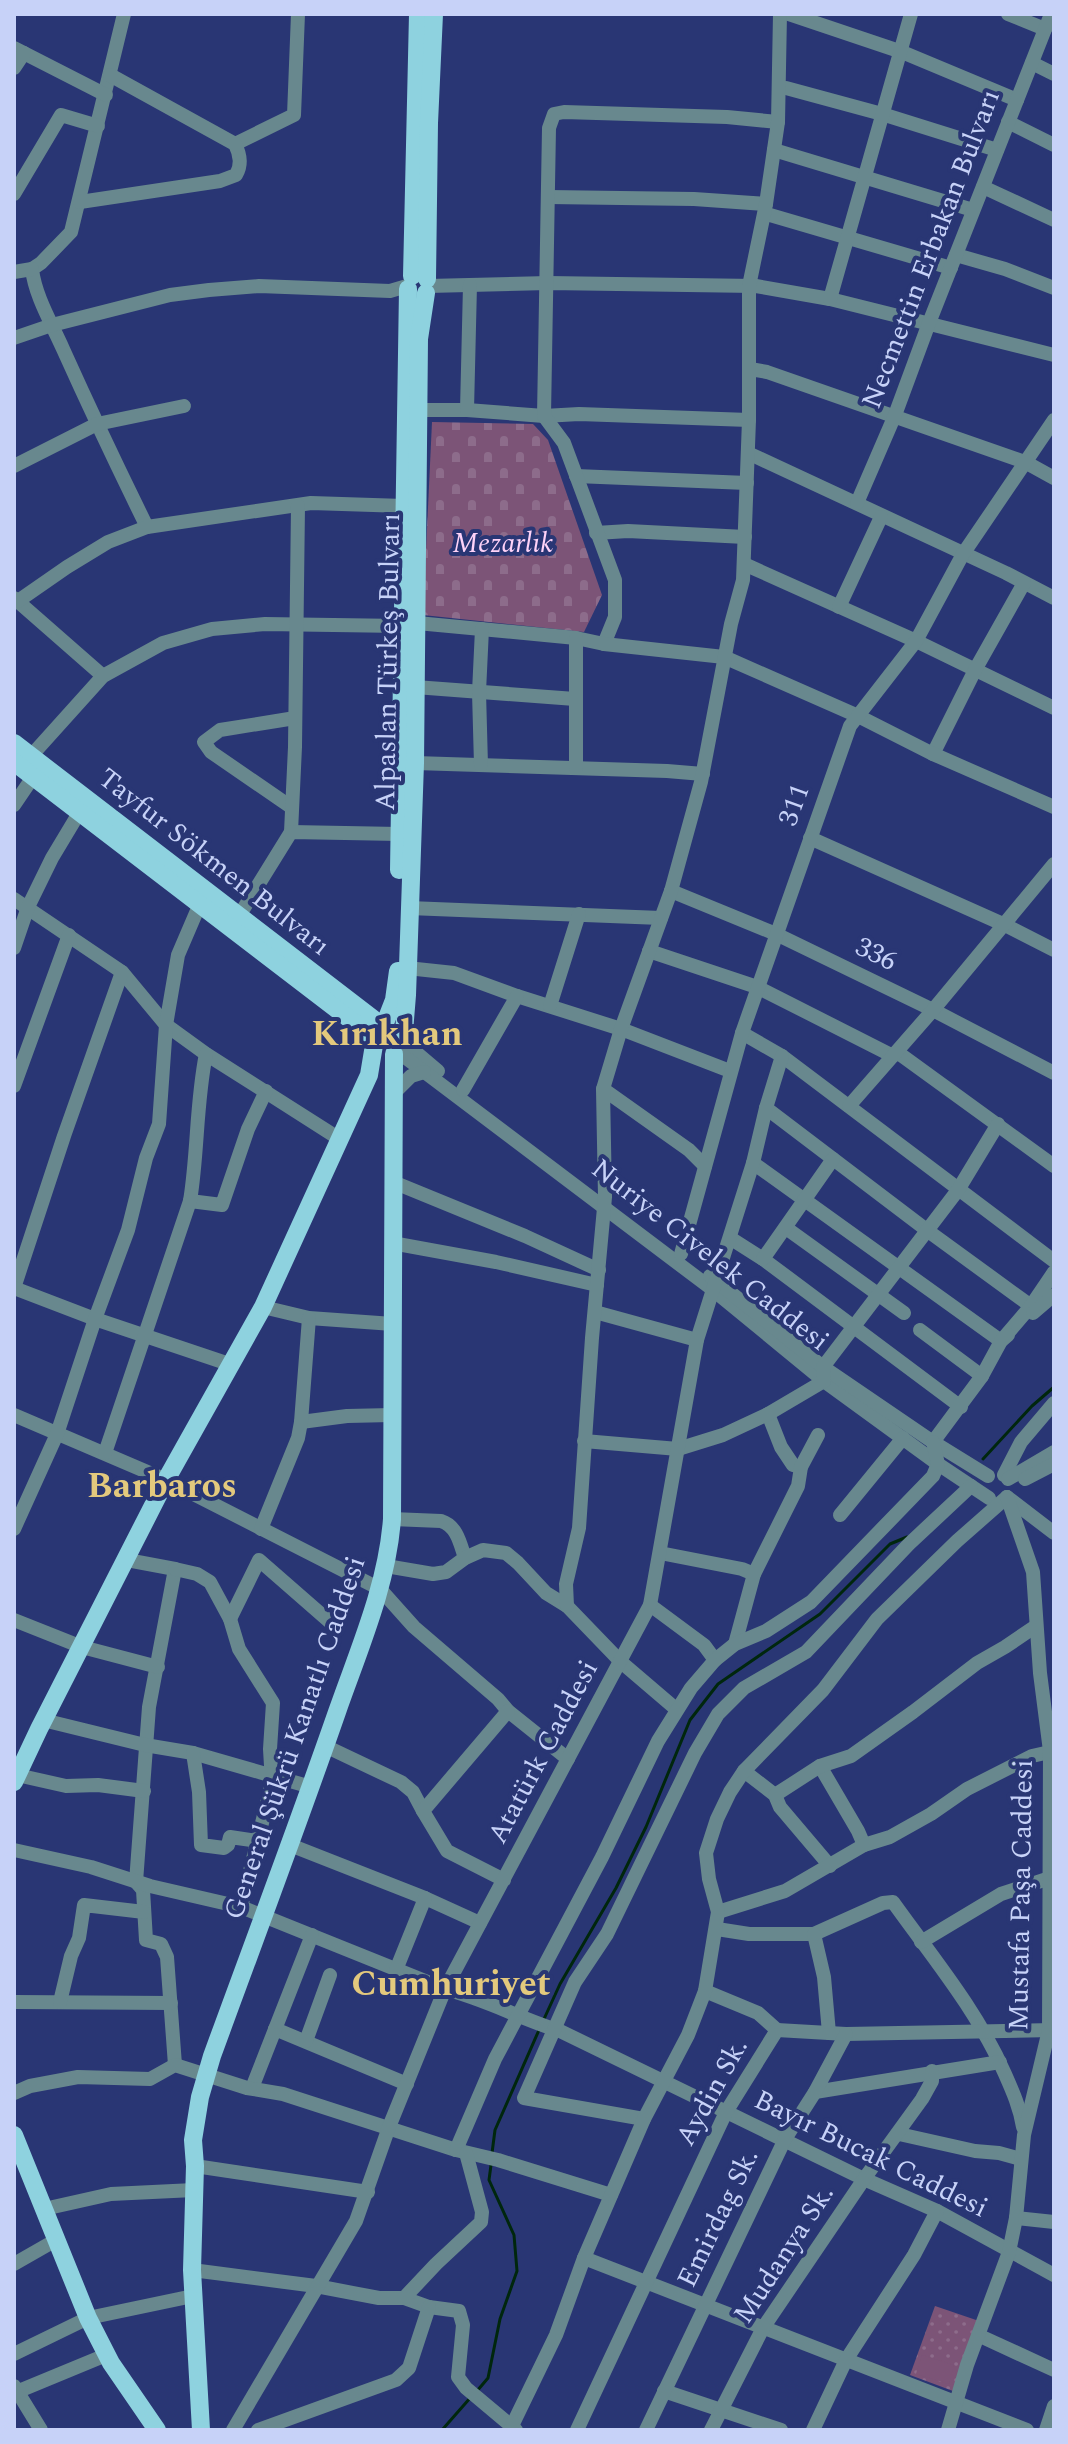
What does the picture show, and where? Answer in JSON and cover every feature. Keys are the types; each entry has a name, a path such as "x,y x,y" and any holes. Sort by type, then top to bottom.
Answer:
{"main road":[{"name":"Alpaslan Türkeş Bulvarı","path":"15,1779 166,1480 263,1307 369,1075 378,1032 394,1000 398,972 399,834 420,410 418,14"},
{"name":"Alpaslan Türkeş Bulvarı","path":"400,1045 407,968 415,763 415,687 404,506 434,14"},
{"name":"Tayfur Sökmen Bulvarı","path":"14,743 33,777 199,906 378,1032"},
{"name":"Tayfur Sökmen Bulvarı","path":"23,759 239,916 378,1032"},
{"name":"Nuriye Civelek Caddesi","path":"394,1023 400,1045 383,1053 378,1032 394,1023"},
{"name":"General Şükrü Kanatlı Caddesi","path":"201,2430 192,2270 193,2140 206,2074 311,1787 386,1566 392,1519 393,1182 400,1045"},
{"path":"14,2135 88,2318 106,2355 157,2430"}],"street":[{"path":"14,272 32,269 41,263 71,232 124,14"},
{"path":"235,144 294,115 298,14"},
{"path":"777,150 780,14"},
{"path":"567,1606 566,1584 579,1528 605,1202 603,1089 621,1029 671,891 703,774 724,657 743,580 752,286 768,209 786,88 785,46 789,14 902,52 1017,100"},
{"path":"830,299 911,14"},
{"path":"1008,14 1045,29"},
{"name":"Necmettin Erbakan Bulvarı","path":"857,503 895,415 1051,14"},
{"path":"14,68 19,51 106,95"},
{"path":"1032,63 1054,74"},
{"path":"80,202 220,181 236,175 240,158 235,144 110,75"},
{"path":"786,88 997,150"},
{"path":"604,644 615,617 615,580 564,443 544,416 549,128 554,114 564,112 727,117 778,122"},
{"path":"14,194 61,115 98,126"},
{"path":"1008,122 1054,145"},
{"path":"777,150 973,210"},
{"path":"983,187 1054,220"},
{"path":"548,197 694,199 768,209 848,236 953,261 1005,269 1054,288"},
{"path":"32,269 52,325 147,527"},
{"path":"14,338 52,325 170,295 259,286 390,291 418,285 548,283 752,286 830,299 1054,355"},
{"path":"467,410 470,285"},
{"path":"750,369 895,415 1025,462 1054,478"},
{"path":"14,466 97,424 184,406"},
{"path":"420,410 749,420"},
{"name":"311","path":"681,1254 742,1033 850,726 916,641 963,554 1054,420"},
{"path":"748,453 1054,598"},
{"path":"576,476 747,483"},
{"path":"103,676 16,599 108,542 147,527 311,503 404,506"},
{"path":"239,916 291,832 298,506"},
{"path":"839,607 881,517"},
{"path":"596,533 628,531 745,537"},
{"path":"744,564 916,641 1054,708"},
{"path":"933,754 1024,583"},
{"path":"23,759 103,676 163,643 212,629 265,624 410,625 576,638 724,657 1054,807"},
{"path":"481,765 479,692 482,629"},
{"path":"576,638 576,768"},
{"path":"415,687 575,699"},
{"path":"291,807 211,752 204,742 220,730 295,718"},
{"path":"415,763 703,774"},
{"path":"14,805 33,777"},
{"path":"14,948 21,903 79,813"},
{"path":"291,832 399,834"},
{"path":"810,838 1054,950"},
{"path":"849,1106 1054,864"},
{"name":"336","path":"671,891 776,934 1054,1073"},
{"path":"21,903 122,972 166,1025 338,1138"},
{"path":"14,1529 57,1434 128,1230 146,1158 159,1124 166,1025 178,955 199,906"},
{"path":"409,908 661,918"},
{"path":"550,1006 579,914"},
{"path":"14,1086 69,935"},
{"path":"649,951 757,987 895,1054 1054,1166"},
{"path":"407,968 454,973 621,1029 730,1071"},
{"path":"122,972 14,1288 232,1365"},
{"path":"463,1090 517,996"},
{"path":"742,1033 782,1056 1054,1261"},
{"name":"Nuriye Civelek Caddesi","path":"400,1045 424,1072 681,1254 715,1285"},
{"name":"Nuriye Civelek Caddesi","path":"400,1045 715,1285 903,1438 989,1498"},
{"path":"105,1453 190,1201 206,1054"},
{"name":"Atatürk Caddesi","path":"233,2430 356,2221 389,2127 445,1989 650,1605 697,1340 753,1163 782,1056"},
{"path":"396,1091 411,1076 424,1072"},
{"path":"603,1089 689,1150 705,1166"},
{"path":"190,1201 222,1205 248,1129 266,1091"},
{"path":"766,1108 1031,1306"},
{"path":"584,1441 678,1449 723,1435 768,1414 823,1374 958,1190 998,1124"},
{"path":"763,1259 833,1159"},
{"path":"753,1163 1001,1341"},
{"path":"393,1182 525,1236 598,1278"},
{"path":"786,1228 904,1313"},
{"path":"730,1238 763,1259 961,1407"},
{"path":"392,1243 598,1278"},
{"path":"404,2298 481,2222 482,2212 467,2153 489,2072 676,1709 715,1660 735,1644 766,1631 811,1602 933,1476 938,1464 933,1442 982,1376 1001,1341 1031,1306 1054,1272"},
{"path":"1001,1341 1054,1295"},
{"path":"263,1307 309,1318 393,1324"},
{"path":"595,1312 697,1340"},
{"path":"230,1619 259,1560 301,1422 309,1318"},
{"path":"920,1330 982,1376"},
{"name":"Nuriye Civelek Caddesi","path":"823,1374 988,1476"},
{"path":"1054,1403 1021,1442 1008,1486 998,1501 989,1498 983,1489 988,1476 995,1473 1008,1486 1054,1533"},
{"path":"768,1414 781,1447 793,1465 801,1467"},
{"path":"14,1415 166,1480 380,1589 414,1627 508,1711 568,1759"},
{"path":"301,1422 347,1416 392,1415"},
{"path":"735,1644 754,1574 798,1486 801,1467 818,1435"},
{"path":"840,1515 903,1438"},
{"path":"192,2270 316,2286 379,2298 404,2298 429,2307 459,2311 463,2325 458,2377 466,2388 513,2429 556,2335 584,2258 644,2119 688,2035 705,1991 718,1912 706,1853 730,1792 744,1771 823,1690 877,1619 1008,1486 1054,1452"},
{"path":"1008,1486 1054,1464"},
{"path":"644,2119 524,2098 551,2028 575,1982 607,1934 695,1753 718,1714 744,1688 806,1652 909,1544 971,1486"},
{"path":"1008,1486 1054,1524"},
{"name":"Mustafa Paşa Caddesi","path":"948,2430 967,2365 1009,2252 1016,2218 1024,2135 1052,2030 1052,1751 1048,1689 1036,1626 1033,1572 1008,1486"},
{"path":"392,1519 448,1523 465,1558"},
{"path":"386,1566 433,1574 446,1572 483,1550 506,1553 546,1593 567,1606 621,1662 676,1709"},
{"path":"660,1553 754,1574"},
{"path":"127,1560 197,1574 210,1582 230,1619 239,1649 273,1703 270,1796 241,1907"},
{"path":"259,1560 330,1622"},
{"path":"175,1569 149,1707 136,1882 143,1890 146,1940 161,1944 167,1957 175,2065"},
{"path":"650,1605 704,1645 715,1660"},
{"path":"14,1620 82,1647 158,1667"},
{"path":"775,1795 820,1766 851,1756 977,1663 1036,1626"},
{"path":"423,1811 508,1711"},
{"path":"43,1720 145,1745 193,1753 311,1787"},
{"path":"325,1746 401,1782 413,1792 447,1851 504,1880"},
{"path":"718,1912 785,1891 864,1845 890,1837 967,1789 1032,1756 1052,1751"},
{"path":"193,1753 199,1792 201,1845 224,1848 230,1837 258,1841"},
{"path":"820,1766 864,1845"},
{"path":"744,1771 775,1795 780,1807 830,1866"},
{"path":"15,1779 144,1791"},
{"path":"290,1845 480,1923"},
{"name":"Bayır Bucak Caddesi","path":"14,1850 241,1907 551,2028 937,2211 1054,2275"},
{"path":"921,1942 1001,1894 1050,1878"},
{"path":"396,1970 425,1898"},
{"path":"717,1929 749,1934 814,1934 883,1903 893,1902 967,2002 984,2031 1020,2109 1024,2135"},
{"path":"60,2002 71,1956 79,1938 84,1905 144,1912"},
{"path":"814,1934 824,1977 829,2033"},
{"path":"252,2088 312,1935"},
{"path":"306,2041 330,1975"},
{"path":"705,1991 758,2013 777,2030"},
{"path":"14,2002 171,2003"},
{"path":"275,2029 407,2084"},
{"name":"Aydin Sk.","path":"577,2430 726,2112 777,2030 846,2034 1052,2030"},
{"name":"Emirdag Sk.","path":"646,2430 785,2139 846,2034"},
{"path":"815,2092 1000,2062"},
{"path":"14,2093 30,2086 78,2077 150,2079 175,2065 283,2094 611,2195"},
{"name":"Mudanya Sk.","path":"711,2430 763,2328 864,2179 899,2134 932,2081 932,2071"},
{"path":"899,2134 1021,2159"},
{"path":"195,2166 368,2192"},
{"path":"44,2209 111,2194 194,2190"},
{"path":"813,2430 846,2360 914,2255 937,2211"},
{"path":"1016,2218 1054,2222"},
{"path":"14,2264 56,2240"},
{"path":"584,2258 1027,2430"},
{"path":"14,2354 88,2318 193,2296"},
{"path":"258,2430 396,2380 409,2368 429,2307"},
{"path":"980,2336 1054,2370"},
{"path":"41,2430 15,2390 106,2355"},
{"path":"664,2391 781,2430"},
{"path":"1046,2430 1054,2406"}],"green space":[{"name":"Mezarlık","path":"432,422 533,424 548,440 602,595 584,632 423,615"},
{"path":"935,2306 979,2321 953,2391 910,2375"},
{"path":"922,2355 954,2365 949,2384 916,2374"}],"waterway":[{"path":"983,1459 1054,1387"},
{"path":"544,2019 646,1827 690,1720 718,1684 820,1614 890,1544 907,1537"},
{"path":"492,2153 495,2130 539,2030"},
{"path":"477,2391 488,2378 500,2319 517,2271 514,2235 489,2180 491,2165"},
{"path":"442,2430 471,2397"}],"district":[{"name":"Kırıkhan","path":"387,1034"},
{"name":"Barbaros","path":"162,1486"},
{"name":"Cumhuriyet","path":"451,1984"}]}
